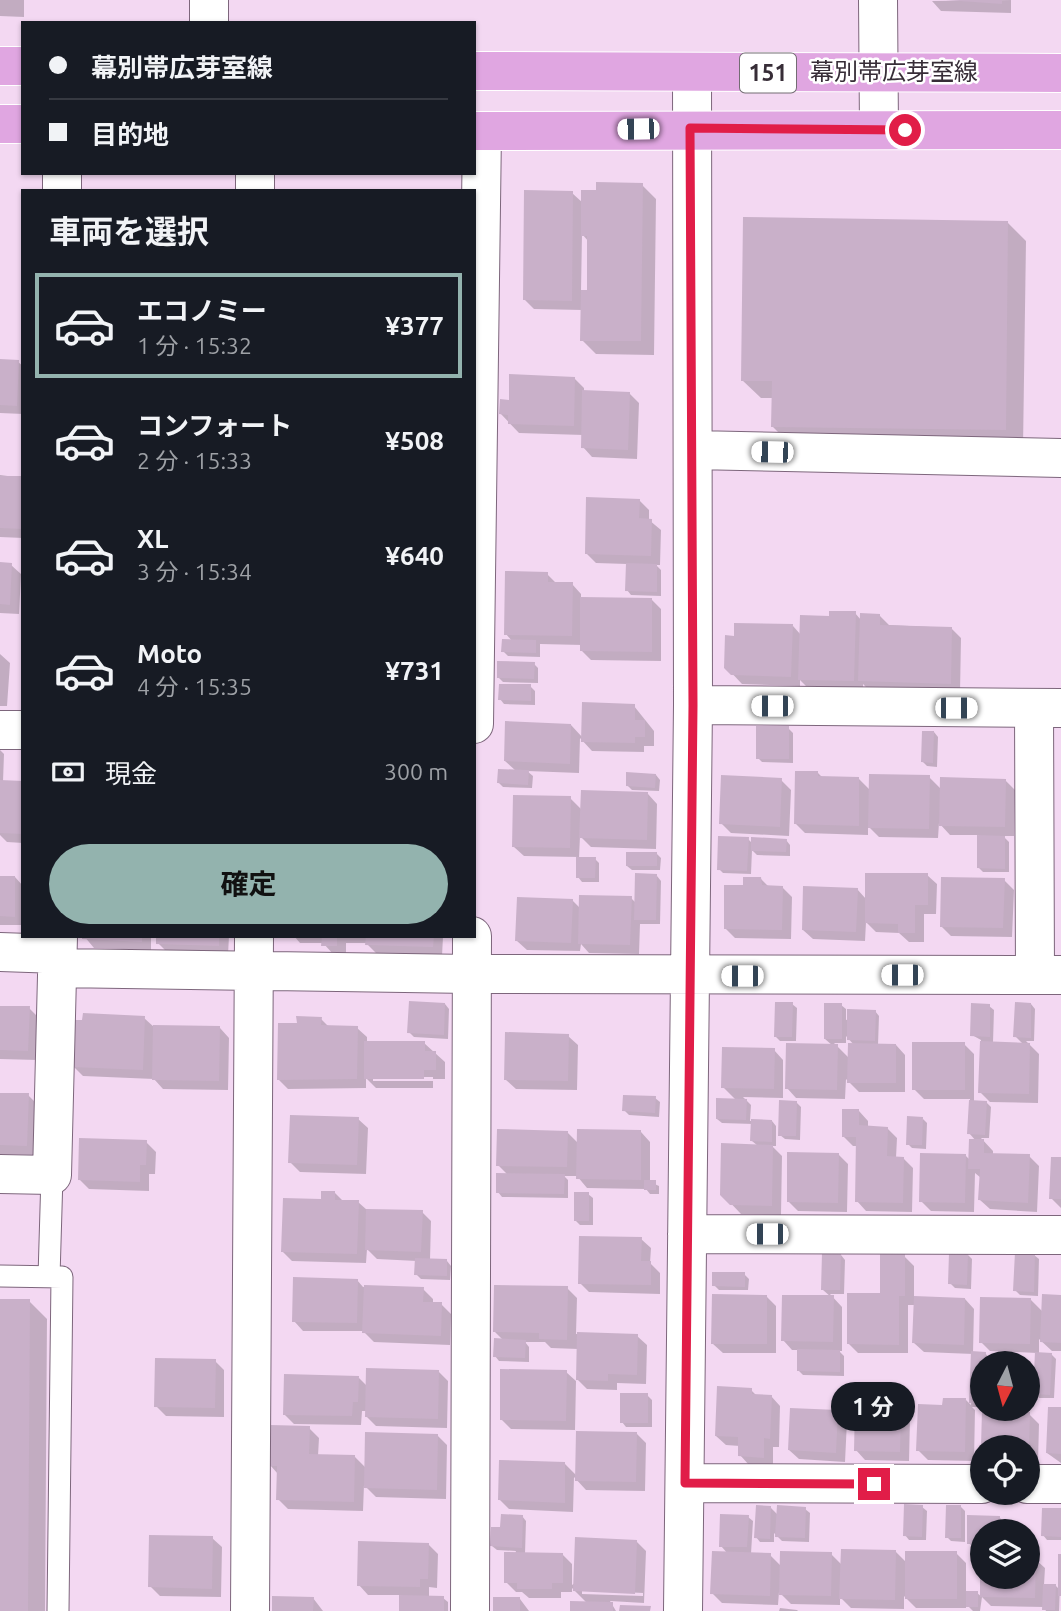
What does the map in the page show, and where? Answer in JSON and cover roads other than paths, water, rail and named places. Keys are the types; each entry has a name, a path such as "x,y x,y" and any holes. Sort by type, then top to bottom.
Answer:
{"main road":[{"path":"0,66 21,66"},
{"name":"幕別帯広芽室線","path":"476,71 692,74 1061,73"},
{"path":"0,124 21,124"},
{"name":"151","path":"478,131 690,128 1061,131"}],"street":[{"path":"209,0 209,21"},
{"path":"878,0 879,130"},
{"path":"683,1611 693,705 692,74"},
{"path":"476,428 478,131"},
{"path":"694,450 1061,457"},
{"path":"0,953 254,954 471,974 1048,975 1048,708 693,705"},
{"path":"0,730 21,730"},
{"path":"470,1611 472,938"},
{"path":"0,1174 52,1175 58,953"},
{"path":"250,1611 254,954"},
{"path":"687,1234 1061,1235"},
{"path":"685,1483 970,1484"},
{"path":"1040,1484 1061,1484"}],"lane":[{"path":"50,1277 52,1175"},
{"path":"0,1276 62,1277 58,1611"}]}
